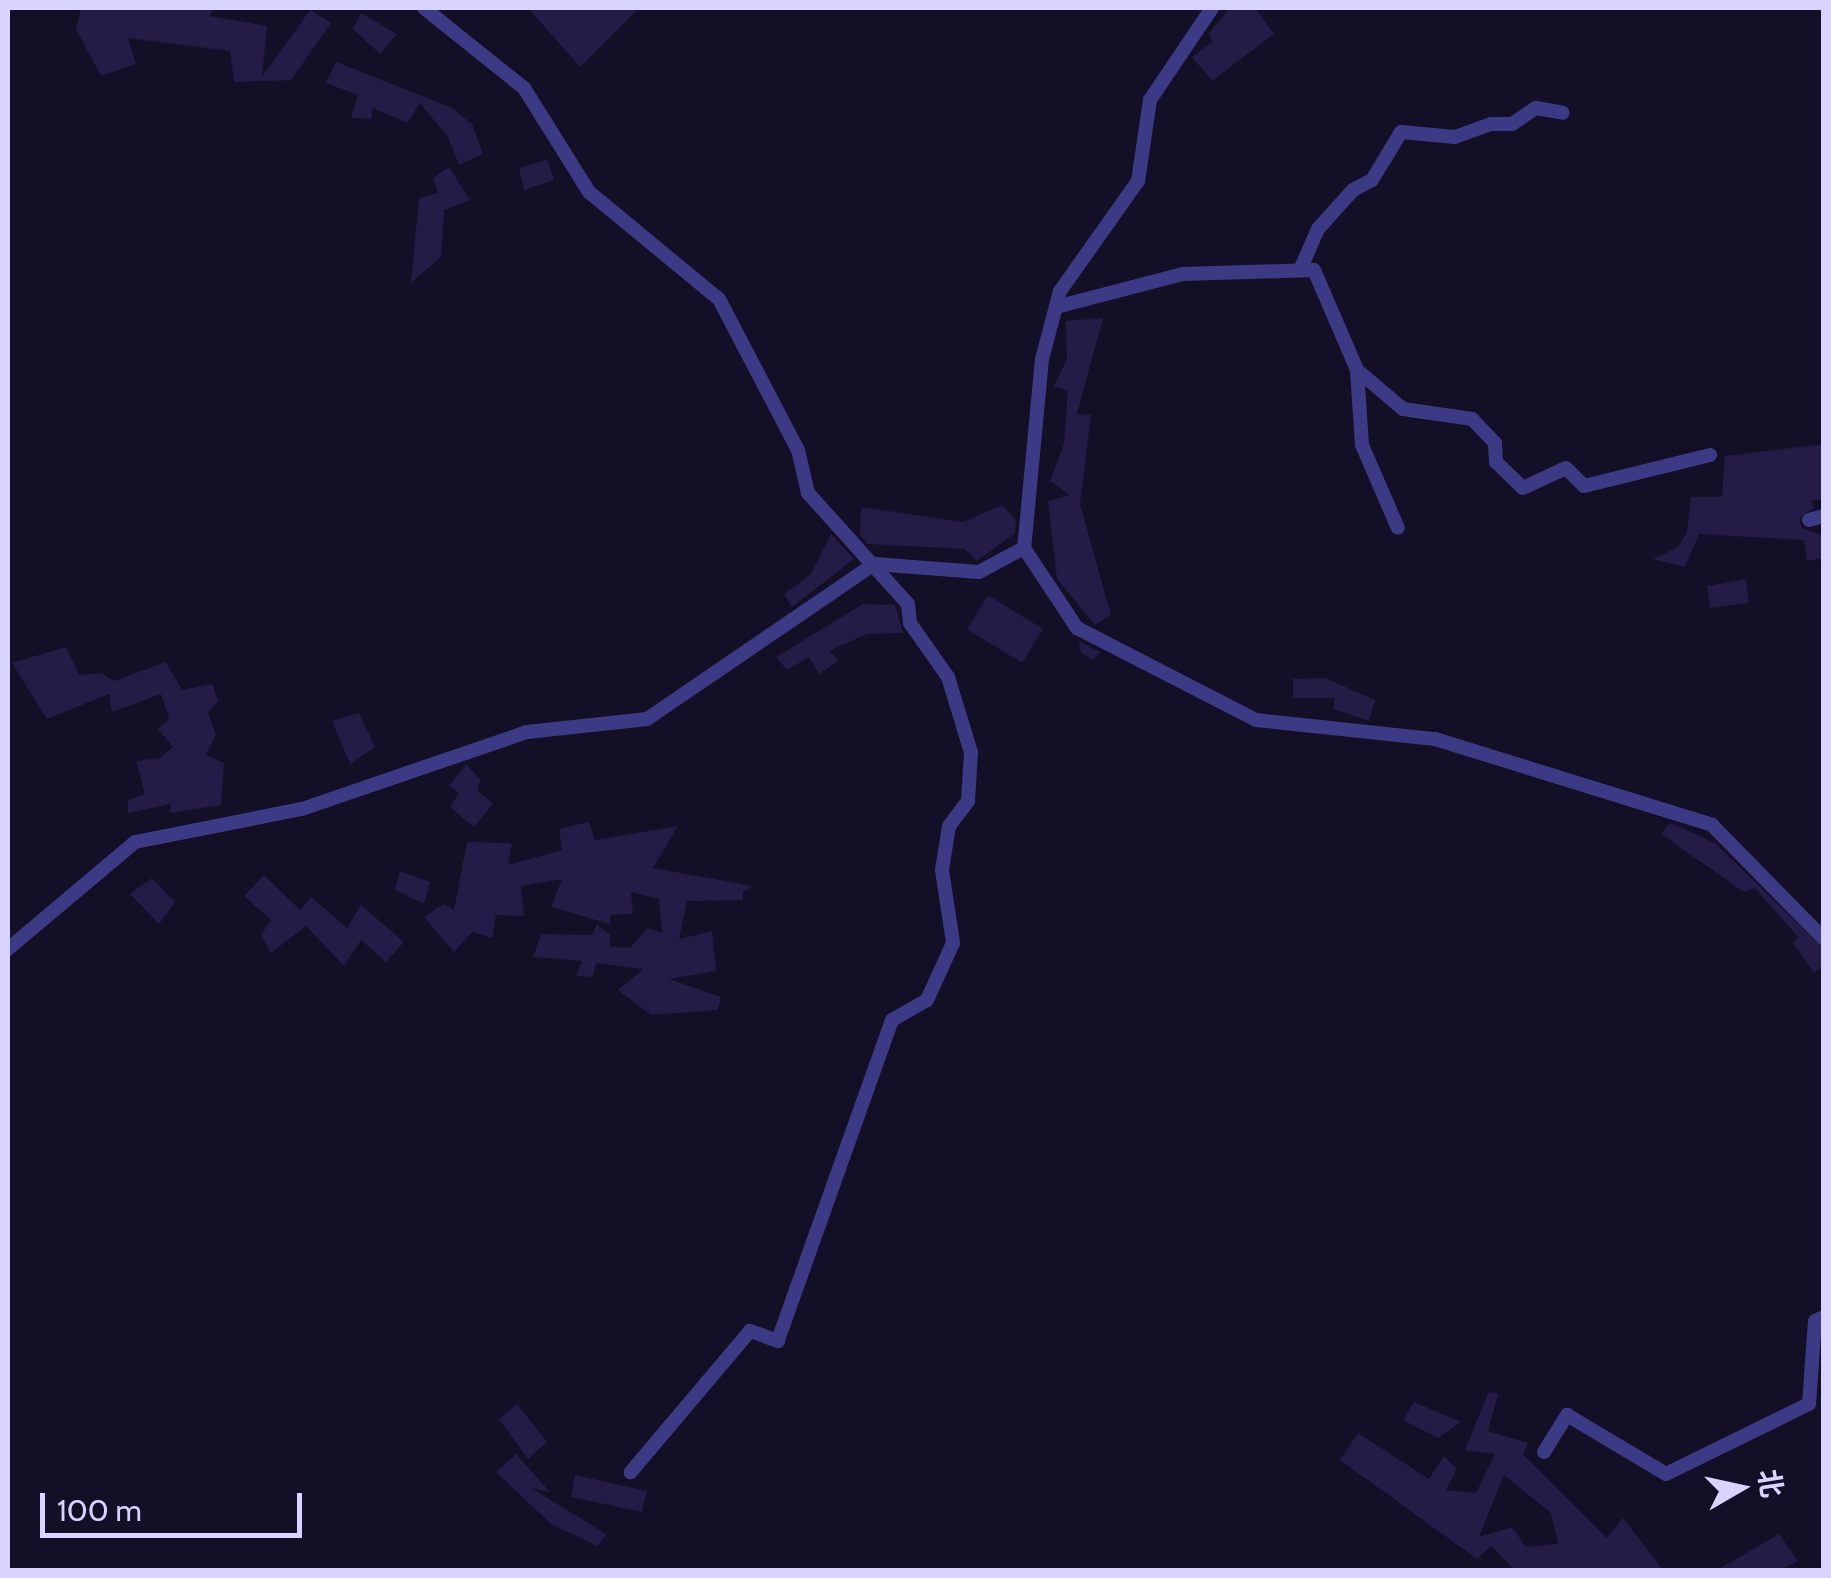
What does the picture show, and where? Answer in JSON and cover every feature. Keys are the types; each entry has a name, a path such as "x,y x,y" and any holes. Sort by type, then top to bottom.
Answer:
{"street":[{"path":"424,8 524,88 589,192 720,298 798,450 808,494 908,604 910,623 948,678 971,752 968,801 948,826 942,870 953,943 928,1000 892,1020 778,1340 750,1331 632,1472"},
{"path":"1212,8 1150,100 1138,181 1060,290 1042,359 1024,548 1077,628 1256,720 1434,739 1712,824 1824,939"},
{"path":"1300,270 1318,229 1352,190 1372,180 1401,132 1456,137 1492,124 1512,124 1536,108 1563,114"},
{"path":"1056,307 1184,274 1314,270 1357,370 1362,446 1398,528"},
{"path":"1357,370 1404,408 1472,418 1496,443 1496,462 1523,488 1566,468 1584,486 1710,455"},
{"path":"8,949 135,842 302,809 526,732 647,718 874,564 979,572 1024,548"},
{"path":"1544,1452 1567,1415 1666,1474 1808,1404 1815,1321 1824,1317"}],"building":[{"path":"81,8 214,8 210,16 267,26 262,77 310,10 331,23 291,80 234,82 230,51 128,38 136,64 101,76 76,29"},
{"path":"528,8 639,8 580,67"},
{"path":"1230,8 1255,8 1274,34 1212,81 1192,57 1213,42 1208,34"},
{"path":"361,13 397,34 380,54 353,29"},
{"path":"336,62 452,108 472,124 483,154 459,165 448,137 420,103 407,123 373,108 371,119 351,118 358,95 326,83"},
{"path":"547,159 554,180 524,190 519,168"},
{"path":"449,167 470,200 444,210 441,257 411,283 419,198 438,193 433,178"},
{"path":"1103,318 1077,414 1091,415 1080,504 1111,615 1095,625 1057,579 1048,501 1070,495 1050,481 1064,444 1068,391 1054,386 1067,359 1066,321"},
{"path":"1824,444 1824,499 1812,501 1814,508 1799,518 1802,528 1824,536 1824,558 1807,561 1804,540 1699,534 1685,567 1653,559 1678,547 1687,532 1691,497 1722,497 1725,456"},
{"path":"1002,505 1016,520 1015,533 977,561 965,549 868,544 860,535 861,507 963,522"},
{"path":"831,534 854,559 792,607 784,594 811,574"},
{"path":"1746,579 1749,603 1710,608 1707,586"},
{"path":"988,595 1043,629 1022,663 967,629"},
{"path":"863,604 895,605 903,633 867,634 829,651 839,660 819,674 809,657 787,670 776,657"},
{"path":"1079,641 1100,652 1093,660 1081,653"},
{"path":"66,647 79,675 101,673 114,681 166,662 182,690 212,684 218,701 208,712 216,735 206,755 224,763 221,805 170,813 171,804 128,813 128,800 145,794 136,761 160,758 173,747 158,729 169,719 161,694 112,712 109,694 47,719 12,663"},
{"path":"1325,678 1375,700 1369,721 1333,709 1335,698 1293,698 1293,679"},
{"path":"359,713 375,747 350,764 332,721"},
{"path":"466,764 481,780 477,790 493,804 474,827 450,807 459,793 449,786"},
{"path":"589,822 595,840 678,826 653,868 753,886 743,892 743,900 687,901 679,939 712,931 716,971 669,979 721,997 718,1010 651,1015 618,990 643,969 596,963 593,977 576,976 582,961 533,957 541,934 592,935 597,924 610,935 610,946 630,948 648,928 662,933 659,899 631,892 633,914 610,915 610,924 551,907 562,879 521,886 524,916 496,915 492,938 472,932 454,952 424,917 443,904 454,910 467,842 512,843 508,865 562,850 559,829"},
{"path":"1670,823 1715,843 1824,949 1824,966 1814,973 1793,943 1798,937 1755,888 1744,892 1661,834"},
{"path":"400,871 430,882 424,904 395,890"},
{"path":"264,875 300,910 311,897 347,928 361,905 404,942 386,962 361,940 344,966 306,926 271,953 261,935 271,920 244,896"},
{"path":"152,878 175,902 159,924 130,894"},
{"path":"1489,1391 1498,1394 1488,1431 1528,1443 1523,1454 1607,1538 1623,1518 1663,1570 1515,1570 1491,1546 1477,1559 1340,1460 1358,1433 1429,1479 1444,1456 1457,1469 1446,1490 1476,1493 1495,1454 1465,1450","holes":["1504,1475 1551,1513 1558,1544 1526,1547 1512,1527 1479,1537"]},
{"path":"1414,1402 1461,1422 1438,1438 1403,1420"},
{"path":"517,1404 547,1442 528,1459 499,1419"},
{"path":"516,1454 550,1492 531,1488 606,1534 598,1546 551,1524 496,1472"},
{"path":"575,1475 647,1491 642,1512 571,1497"},
{"path":"1779,1534 1798,1561 1780,1570 1717,1570"}]}
